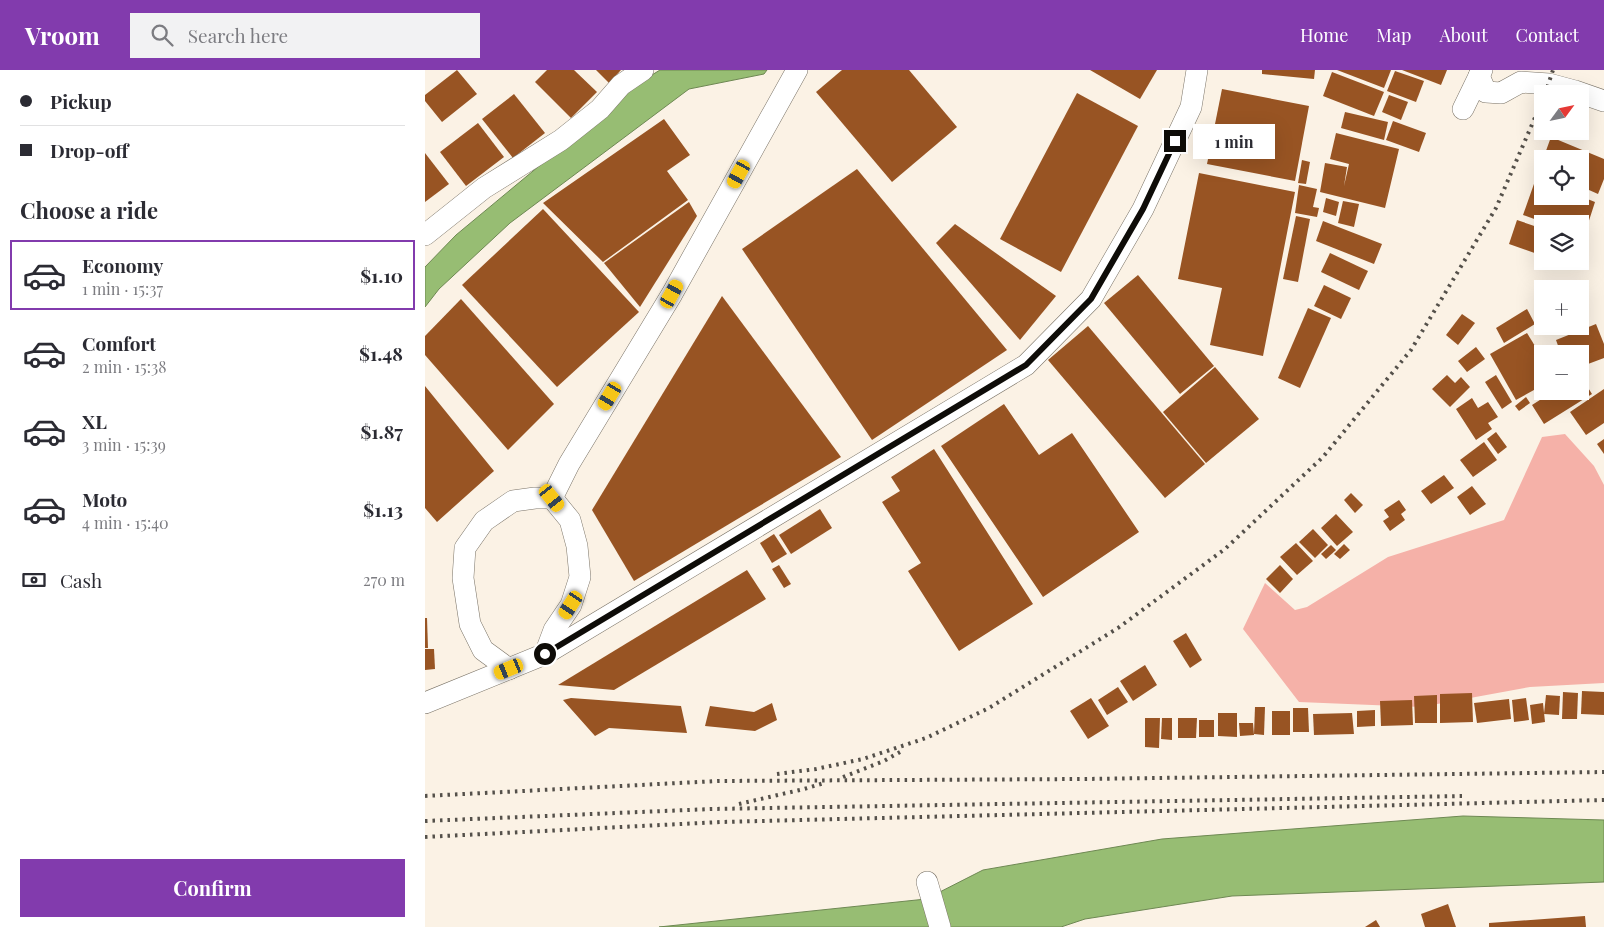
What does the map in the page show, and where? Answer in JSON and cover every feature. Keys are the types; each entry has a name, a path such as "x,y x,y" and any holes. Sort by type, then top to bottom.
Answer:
{"street":[{"path":"425,235 483,188 561,140 600,109 621,85 643,70"},
{"path":"552,498 569,464 672,294 797,70"},
{"path":"425,703 545,654 1026,365 1091,299 1143,209 1191,107 1197,70"},
{"path":"1481,73 1486,92 1501,93 1521,82 1575,91 1604,101"},
{"path":"1463,109 1481,73"},
{"path":"545,654 555,630 571,605 579,577 577,546 569,520 552,498"},
{"path":"509,669 483,650 470,624 463,578 465,548 484,521 513,501 552,498"},
{"path":"927,882 940,927"}],"shaded area":[{"path":"660,70 767,70 764,74 689,89 510,223 439,289 425,307 425,267 456,235 639,83"},
{"path":"1565,434 1594,466 1604,485 1604,683 1530,687 1421,707 1299,702 1243,629 1265,583 1295,610 1307,607 1388,557 1504,520 1542,437"},
{"path":"1463,816 1604,820 1604,882 1232,896 1085,919 1061,927 659,927 926,899 983,870 1162,839"}],"building":[{"path":"457,70 477,94 442,122 425,101 425,95"},
{"path":"547,70 574,70 597,92 571,118 535,82"},
{"path":"596,70 621,70 609,83"},
{"path":"842,70 909,70 957,127 892,182 816,92"},
{"path":"1090,70 1157,70 1140,99"},
{"path":"1262,70 1315,70 1314,79 1262,74"},
{"path":"1337,70 1391,70 1384,88"},
{"path":"1402,70 1447,70 1441,85"},
{"path":"1395,71 1424,81 1416,102 1387,91"},
{"path":"1332,72 1384,92 1374,116 1323,96"},
{"path":"1222,89 1309,106 1295,181 1207,164"},
{"path":"1077,93 1138,126 1061,272 1000,239"},
{"path":"514,94 545,133 513,158 482,119"},
{"path":"1389,95 1408,102 1401,120 1382,112"},
{"path":"1345,112 1388,122 1384,140 1341,128"},
{"path":"664,119 690,155 667,171 688,200 603,262 543,203"},
{"path":"1393,121 1426,133 1419,152 1386,140"},
{"path":"478,123 504,157 466,186 440,152"},
{"path":"1336,133 1399,149 1385,208 1320,192 1325,163 1347,167 1344,186 1349,164 1330,159"},
{"path":"1550,140 1558,140 1582,150 1546,150"},
{"path":"425,153 449,184 425,202"},
{"path":"1589,153 1604,159 1604,179 1598,194 1589,190"},
{"path":"1302,160 1310,162 1306,184 1298,183"},
{"path":"857,169 1007,350 872,440 742,249"},
{"path":"1199,173 1295,192 1263,356 1210,345 1222,288 1178,279"},
{"path":"1534,184 1534,205 1589,205 1589,200 1595,202 1589,221 1589,215 1534,215 1534,219 1523,215"},
{"path":"1299,185 1317,189 1313,207 1319,208 1317,217 1295,213"},
{"path":"1326,198 1339,202 1336,216 1323,212"},
{"path":"1343,201 1359,204 1354,227 1338,223"},
{"path":"689,202 697,216 640,307 604,263"},
{"path":"543,209 639,312 557,387 462,285"},
{"path":"1296,216 1310,219 1298,282 1283,279"},
{"path":"1517,220 1534,226 1534,253 1509,244"},
{"path":"1323,221 1382,244 1374,264 1316,241"},
{"path":"955,224 1056,296 1020,340 936,243"},
{"path":"1330,253 1368,271 1359,290 1321,272"},
{"path":"1138,275 1214,366 1180,394 1104,303"},
{"path":"1324,285 1351,298 1341,319 1314,306"},
{"path":"722,296 841,457 634,581 592,510"},
{"path":"461,299 554,404 508,450 425,355 425,336"},
{"path":"1308,308 1331,318 1300,388 1278,378"},
{"path":"1527,309 1534,322 1534,325 1504,343 1496,328"},
{"path":"1462,314 1475,323 1458,345 1446,335"},
{"path":"1596,324 1604,344 1604,358 1589,364 1589,345 1558,345 1556,340 1568,335 1589,335 1589,327"},
{"path":"1088,326 1205,464 1165,498 1048,360"},
{"path":"1527,333 1534,345 1534,390 1516,400 1490,354"},
{"path":"1476,347 1485,359 1467,372 1458,361"},
{"path":"1215,367 1259,419 1206,463 1163,412"},
{"path":"1447,375 1455,383 1461,377 1470,387 1450,407 1432,389"},
{"path":"1496,375 1512,402 1502,409 1485,382"},
{"path":"425,386 494,471 437,522 425,508"},
{"path":"1604,389 1604,423 1586,435 1570,412"},
{"path":"1526,397 1530,403 1519,411 1515,406"},
{"path":"1472,398 1478,408 1488,402 1498,417 1488,423 1492,429 1476,440 1456,409"},
{"path":"1540,400 1582,400 1544,424 1532,405"},
{"path":"1004,404 1039,455 1072,433 1139,532 1043,597 941,446"},
{"path":"1496,432 1507,447 1498,454 1487,439"},
{"path":"1604,439 1604,454 1597,444"},
{"path":"1484,442 1497,460 1473,477 1460,460"},
{"path":"934,449 1033,604 959,651 908,571 921,563 882,502 900,491 891,477"},
{"path":"1444,475 1454,488 1431,504 1421,491"},
{"path":"1472,486 1486,504 1470,515 1457,497"},
{"path":"1351,493 1363,505 1355,513 1344,500"},
{"path":"1399,500 1406,510 1401,514 1405,520 1390,531 1383,521 1389,517 1384,510"},
{"path":"820,509 832,528 791,554 779,535"},
{"path":"1336,514 1353,532 1337,546 1321,528"},
{"path":"1313,529 1328,545 1315,558 1299,542"},
{"path":"774,534 787,554 772,563 760,543"},
{"path":"1296,543 1313,561 1297,575 1280,557"},
{"path":"1344,544 1350,550 1340,559 1334,554"},
{"path":"1331,545 1336,550 1326,559 1321,554"},
{"path":"779,565 791,584 784,588 772,569"},
{"path":"1280,565 1293,579 1280,593 1266,579"},
{"path":"747,570 766,599 614,690 558,685"},
{"path":"425,618 427,618 428,648 425,648"},
{"path":"1186,633 1202,660 1190,668 1173,641"},
{"path":"425,649 434,649 435,669 425,670"},
{"path":"1145,665 1157,685 1133,701 1120,681"},
{"path":"1118,687 1128,702 1107,715 1098,700"},
{"path":"1582,691 1604,692 1604,715 1581,714"},
{"path":"1563,692 1578,693 1577,719 1562,719"},
{"path":"1472,693 1473,722 1440,723 1440,694"},
{"path":"1437,695 1437,723 1415,723 1414,696"},
{"path":"1546,695 1560,696 1559,715 1544,714"},
{"path":"571,698 681,706 687,733 609,728 595,736 563,700"},
{"path":"1091,698 1109,726 1088,739 1070,711"},
{"path":"1526,698 1529,720 1514,722 1512,700"},
{"path":"1509,699 1511,719 1477,723 1474,703"},
{"path":"1412,700 1413,725 1381,726 1380,701"},
{"path":"772,703 777,720 755,731 705,726 710,706 754,712"},
{"path":"1543,703 1545,722 1532,724 1530,705"},
{"path":"1255,707 1265,707 1264,735 1254,734"},
{"path":"1293,708 1308,708 1309,732 1293,732"},
{"path":"1375,710 1375,726 1357,727 1357,711"},
{"path":"1272,711 1290,711 1290,735 1272,735"},
{"path":"1218,713 1237,713 1237,737 1218,736"},
{"path":"1352,713 1354,734 1314,735 1313,714"},
{"path":"1145,718 1160,718 1159,748 1145,747"},
{"path":"1162,718 1172,718 1172,740 1161,739"},
{"path":"1178,718 1197,718 1196,738 1178,738"},
{"path":"1199,720 1214,720 1214,737 1199,737"},
{"path":"1239,723 1253,723 1254,735 1240,736"},
{"path":"1448,904 1456,927 1425,927 1421,914"},
{"path":"1585,916 1586,927 1489,927 1489,923"},
{"path":"1376,920 1380,927 1365,927"}],"railway":[{"path":"1548,85 1553,70"},
{"path":"777,774 816,769 863,759 926,738 989,708 1118,628 1225,549 1323,457 1411,350 1496,208 1534,120"},
{"path":"843,777 884,761 900,752"},
{"path":"425,796 718,781 1083,779 1604,772"},
{"path":"739,804 824,783"},
{"path":"425,821 712,809 1462,796"},
{"path":"425,837 720,822 1604,800"}],"route":[{"path":"545,654 1026,365 1091,299 1143,209 1175,141"}]}
